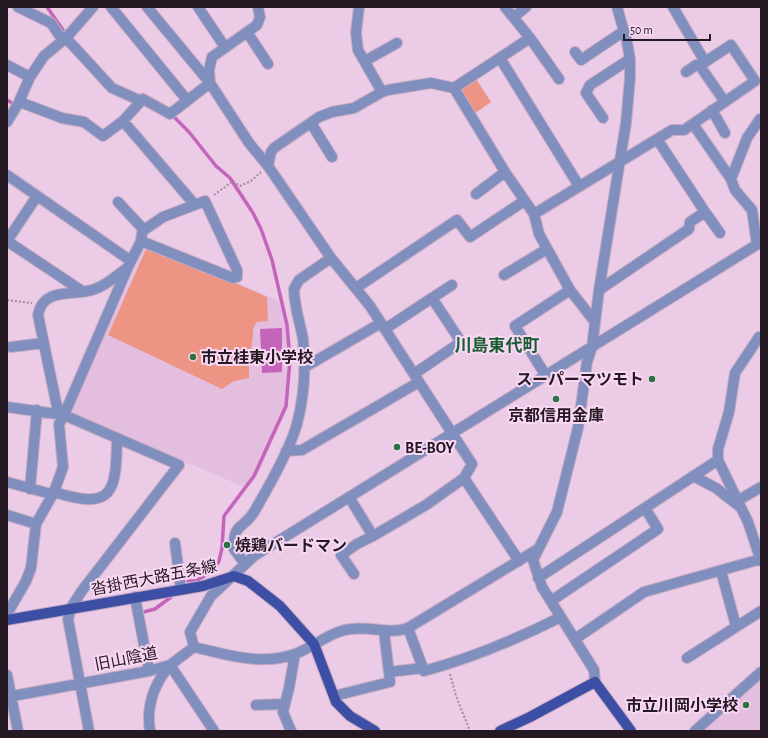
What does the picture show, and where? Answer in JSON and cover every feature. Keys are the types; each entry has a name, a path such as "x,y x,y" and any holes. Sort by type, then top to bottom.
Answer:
{"main road":[{"name":"沓掛西大路五条線","path":"7,620 203,586 234,576 248,581 280,606 314,644 336,702 343,709 375,731"},
{"path":"500,731 530,717 595,682 631,731"}],"street":[{"path":"18,7 51,23 59,35 66,38 112,88 141,101 143,99 170,114 210,83"},
{"path":"111,7 187,100"},
{"path":"147,7 210,83 249,143 268,166 330,258 356,288 383,326 472,464 464,478 426,505 341,555 354,574"},
{"path":"198,7 225,47"},
{"path":"210,83 209,70 212,57 247,32 259,21 258,7"},
{"path":"358,7 356,33 358,50 382,92"},
{"path":"505,7 530,38 558,79"},
{"path":"514,17 526,7"},
{"path":"673,7 725,102"},
{"path":"595,682 594,670 538,578 533,560 557,512 578,428 587,362 592,347 599,290 629,98 630,59 620,8"},
{"path":"7,122 20,100 30,77 44,56 66,38 88,9"},
{"path":"575,52 581,60 624,31"},
{"path":"247,32 268,64"},
{"path":"268,166 271,152 274,148 311,123 332,112 354,108 382,92 432,83 454,88 530,38"},
{"path":"365,61 397,43"},
{"path":"534,214 672,130 684,130 755,81 731,45 703,64 696,65 686,72"},
{"path":"500,58 579,186"},
{"path":"603,118 586,93 590,85 630,59"},
{"path":"7,64 30,77"},
{"path":"454,88 505,172 534,214 539,234 570,290 595,322"},
{"path":"20,100 25,104 62,118 84,122 103,136 124,121 141,101"},
{"path":"712,110 725,133"},
{"path":"731,179 747,138 760,119"},
{"path":"124,121 200,203 237,270 237,277 233,278 141,241"},
{"path":"311,123 332,157"},
{"path":"538,549 408,628 398,632 350,629 314,644 295,654 262,660 241,658 194,647 190,632 212,596 254,556 759,244 752,210 735,190 731,179 693,124"},
{"path":"657,139 720,233"},
{"path":"476,194 505,172"},
{"path":"7,175 129,264"},
{"path":"37,196 7,241 82,291"},
{"path":"356,288 457,220 470,237 524,201"},
{"path":"118,202 144,230"},
{"path":"7,614 20,594 30,568 36,524 63,467 59,424 129,264 141,241 142,233 163,217 200,203"},
{"path":"599,290 689,229 690,222 705,212"},
{"path":"504,275 547,249"},
{"path":"245,564 234,549 236,529 253,513 286,451 296,425 305,367 303,338 294,288 299,280 330,258"},
{"path":"64,415 57,406 38,315 41,304 53,296 95,289 129,264"},
{"path":"305,367 383,326 432,298 452,284"},
{"path":"546,376 515,326 570,290"},
{"path":"286,451 302,450 416,378 460,342 432,298"},
{"path":"575,639 644,592 761,560 748,522 718,460 718,449 729,412 735,373 759,336"},
{"path":"11,347 44,343"},
{"path":"7,407 64,415 179,465 81,592 68,619 89,731"},
{"path":"30,489 37,410"},
{"path":"7,482 30,489 86,499 100,498 107,494 115,478 117,438"},
{"path":"538,578 718,460"},
{"path":"693,476 716,488 739,504"},
{"path":"464,478 519,561"},
{"path":"739,504 761,487"},
{"path":"349,497 373,536"},
{"path":"551,601 658,529 644,508"},
{"path":"7,515 36,524"},
{"path":"175,543 181,590"},
{"path":"721,571 736,626"},
{"path":"135,598 149,671"},
{"path":"687,658 761,611"},
{"path":"408,628 424,671 448,665 519,637 561,617"},
{"path":"334,696 390,682 384,631"},
{"name":"旧山陰道","path":"9,696 80,682 149,671 170,665 194,647"},
{"path":"291,731 283,712 295,654"},
{"path":"150,731 148,722 150,699 160,676 170,665 214,731"},
{"path":"389,672 423,668"},
{"path":"695,731 761,672"},
{"path":"7,675 9,696 18,731"},
{"path":"256,705 285,704"}],"path":[{"path":"200,203 233,181 240,186 251,181 268,166"},
{"path":"7,300 41,304"},
{"path":"448,665 456,696 470,731"}],"shaded area":[{"path":"476,79 491,102 474,114 462,93 463,87"},
{"name":"市立桂東小学校","path":"148,244 279,301 292,348 287,410 256,478 247,488 73,415 72,409 145,246"},
{"path":"148,245 267,297 268,321 257,322 253,329 253,340 249,360 249,378 234,381 222,389 108,335"},
{"path":"282,328 282,372 262,373 260,329"},
{"name":"市立川岡小学校","path":"761,678 761,731 702,731"}],"waterway":[{"path":"47,7 63,30"},
{"path":"7,100 12,103"},
{"path":"175,118 189,132 216,166 230,178 253,213 261,229 272,260 287,325 290,360 286,406 254,476 224,516 222,548 219,561 214,570 196,581 188,581"},
{"path":"140,613 155,609 171,597"}],"place":[{"name":"市立桂東小学校","path":"193,357"},
{"name":"スーパーマツモト","path":"652,379"},
{"name":"京都信用金庫","path":"556,399"},
{"name":"BE-BOY","path":"397,447"},
{"name":"焼鶏バードマン","path":"227,545"},
{"name":"市立川岡小学校","path":"746,705"}],"district":[{"name":"川島東代町","path":"497,345"}]}
